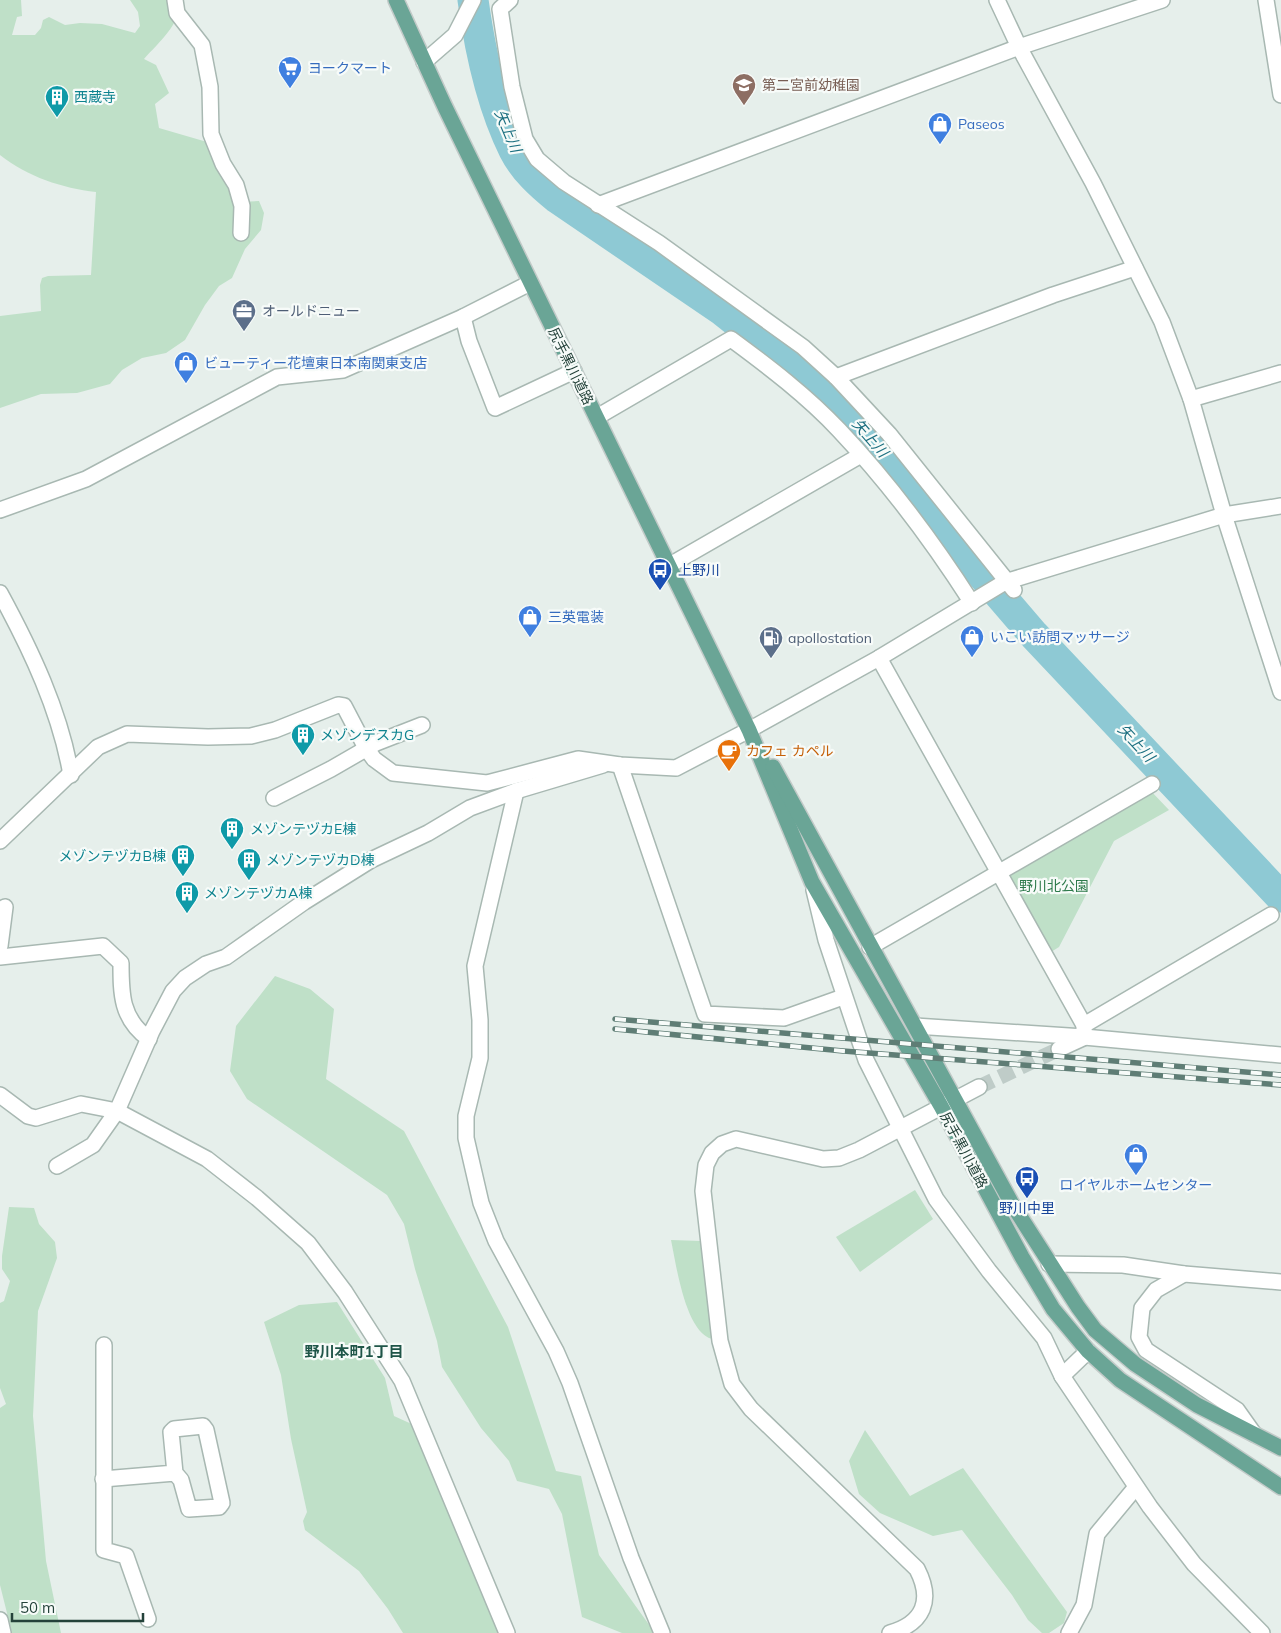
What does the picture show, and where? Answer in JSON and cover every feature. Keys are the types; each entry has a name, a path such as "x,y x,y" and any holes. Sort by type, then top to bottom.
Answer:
{"main road":[{"name":"尻手黒川道路","path":"396,0 530,283 670,565 749,730 812,882 941,1106 1013,1241 1052,1309 1103,1366 1135,1391 1281,1487"},
{"name":"尻手黒川道路","path":"749,730 786,788 870,947 956,1098 1012,1204 1095,1330 1118,1351 1197,1405 1281,1448"}],"street":[{"path":"175,0 177,13 202,45 210,87 211,134 223,164 236,185 242,206 240,233"},
{"path":"424,62 455,35 473,0"},
{"path":"510,0 500,9 512,87 525,139 537,159 548,171 658,243 803,347 890,434 1010,586"},
{"path":"997,0 1019,47 1093,183 1162,322 1191,399 1224,515 1281,692"},
{"path":"598,205 1019,47 1162,0"},
{"path":"1266,0 1281,95"},
{"path":"836,378 1053,295 1135,268"},
{"path":"0,510 86,479 277,377 343,370 463,317 530,283"},
{"path":"463,317 469,341 495,408 574,371"},
{"path":"596,417 731,340 779,375 838,429 862,455 947,563 972,603"},
{"path":"1191,399 1281,373"},
{"path":"670,565 862,455"},
{"path":"0,841 71,775 98,747 127,734 208,737 251,736 276,730 338,705 344,706 366,748 374,759 393,773 486,783 578,759 614,764 676,768 879,658 972,603 1010,586 1224,515 1281,506"},
{"path":"0,593 46,690 66,744 71,775"},
{"path":"879,658 999,873 1084,1031"},
{"path":"274,798 331,769 366,748 422,724"},
{"path":"57,1166 94,1144 117,1111 149,1038 173,992 185,978 206,964 226,957 304,902 371,860 428,833 470,808 516,791 614,764"},
{"path":"614,764 705,1014 784,1018 844,997"},
{"path":"870,947 1152,784"},
{"path":"516,791 475,966 480,1020 480,1058 466,1116 466,1138 481,1203 496,1241 556,1351 586,1425 632,1558 662,1633"},
{"path":"812,882 826,940 866,1060 936,1199 989,1271 1044,1338 1062,1376 1136,1487 1194,1564 1262,1633"},
{"path":"0,946 5,907"},
{"path":"1059,1049 1084,1031 1271,915"},
{"path":"0,957 103,946 121,962 121,992 124,1006 136,1029 149,1038"},
{"path":"915,1026 1084,1031 1281,1055"},
{"path":"890,1633 908,1628 921,1614 925,1599 924,1582 917,1569 751,1409 732,1384 720,1341 703,1191 706,1165 712,1153 722,1144 736,1139 823,1159 839,1158 859,1150 980,1087"},
{"path":"0,1095 28,1116 36,1118 82,1104 117,1111 207,1159 308,1243 345,1292 402,1381 507,1633"},
{"path":"1050,1264 1123,1265 1184,1274 1281,1282"},
{"path":"1184,1274 1156,1290 1142,1308 1139,1337 1146,1350 1237,1410 1254,1434"},
{"path":"104,1345 104,1550 126,1556 148,1619"},
{"path":"1062,1376 1088,1351"},
{"path":"203,1426 206,1430 222,1503 219,1507 189,1509 181,1480 175,1472 171,1432 174,1428 203,1426"},
{"path":"104,1478 175,1472"},
{"path":"1068,1633 1084,1605 1097,1534 1136,1487"},
{"path":"0,1620 3,1633"}],"green space":[{"path":"0,0 21,0 22,16 17,17 12,35 35,35 41,28 43,20 49,17 65,25 80,23 102,24 135,33 140,26 138,12 130,0 181,0 180,9 173,25 144,59 156,65 169,93 155,104 159,128 207,142 238,202 259,201 264,213 261,230 245,249 232,278 219,286 205,305 185,340 166,353 142,358 122,370 110,384 77,393 41,394 0,408 0,316 41,311 40,285 42,278 48,276 91,275 96,192 71,188 46,180 22,170 0,155"},
{"name":"野川北公園","path":"1150,790 1169,810 1114,841 1059,947 1051,952 1009,874"},
{"path":"275,976 310,989 334,1009 326,1079 404,1131 508,1327 556,1471 581,1476 599,1555 655,1633 622,1633 582,1617 562,1514 549,1489 517,1481 509,1461 481,1428 442,1367 437,1341 415,1269 404,1224 387,1195 247,1099 230,1071 236,1026"},
{"path":"915,1190 933,1219 860,1272 836,1237"},
{"path":"9,1207 34,1208 39,1224 55,1242 57,1258 38,1311 33,1416 46,1561 61,1633 12,1633 0,1585 0,1408 6,1404 0,1388 0,1303 4,1301 10,1281 2,1269"},
{"path":"671,1240 701,1241 712,1339 703,1334 688,1311 679,1280"},
{"path":"337,1302 385,1378 394,1416 416,1426 499,1633 403,1633 388,1609 359,1571 305,1530 303,1521 307,1512 291,1439 281,1375 264,1322 299,1305"},
{"path":"865,1430 910,1496 963,1468 1067,1612 1064,1623 1049,1633 1042,1633 1028,1620 1012,1595 962,1530 933,1536 880,1513 859,1494 849,1461"}],"waterway":[{"name":"矢上川","path":"473,0 483,58 499,114 514,150 533,177 557,198 723,311 833,398 870,437 978,570 1034,635 1281,897"}],"tunnel":[{"path":"979,1087 1059,1049"}],"railway":[{"path":"615,1019 1281,1075"},
{"path":"615,1029 843,1051 1281,1085"}],"place":[{"name":"ヨークマート","path":"290,89"},
{"name":"第二宮前幼稚園","path":"744,106"},
{"name":"西蔵寺","path":"57,118"},
{"name":"Paseos","path":"940,145"},
{"name":"オールドニュー","path":"244,332"},
{"name":"ビューティー花壇東日本南関東支店","path":"186,384"},
{"name":"上野川","path":"660,591"},
{"name":"三英電装","path":"530,638"},
{"name":"いこい訪問マッサージ","path":"972,658"},
{"name":"apollostation","path":"771,659"},
{"name":"メゾンデスカG","path":"303,756"},
{"name":"カフェ カペル","path":"729,772"},
{"name":"メゾンテヅカE棟","path":"232,850"},
{"name":"メゾンテヅカB棟","path":"183,877"},
{"name":"メゾンテヅカD棟","path":"249,881"},
{"name":"メゾンテヅカA棟","path":"187,914"},
{"name":"ロイヤルホームセンター","path":"1136,1176"},
{"name":"野川中里","path":"1027,1199"}],"district":[{"name":"野川本町1丁目","path":"354,1352"}]}
